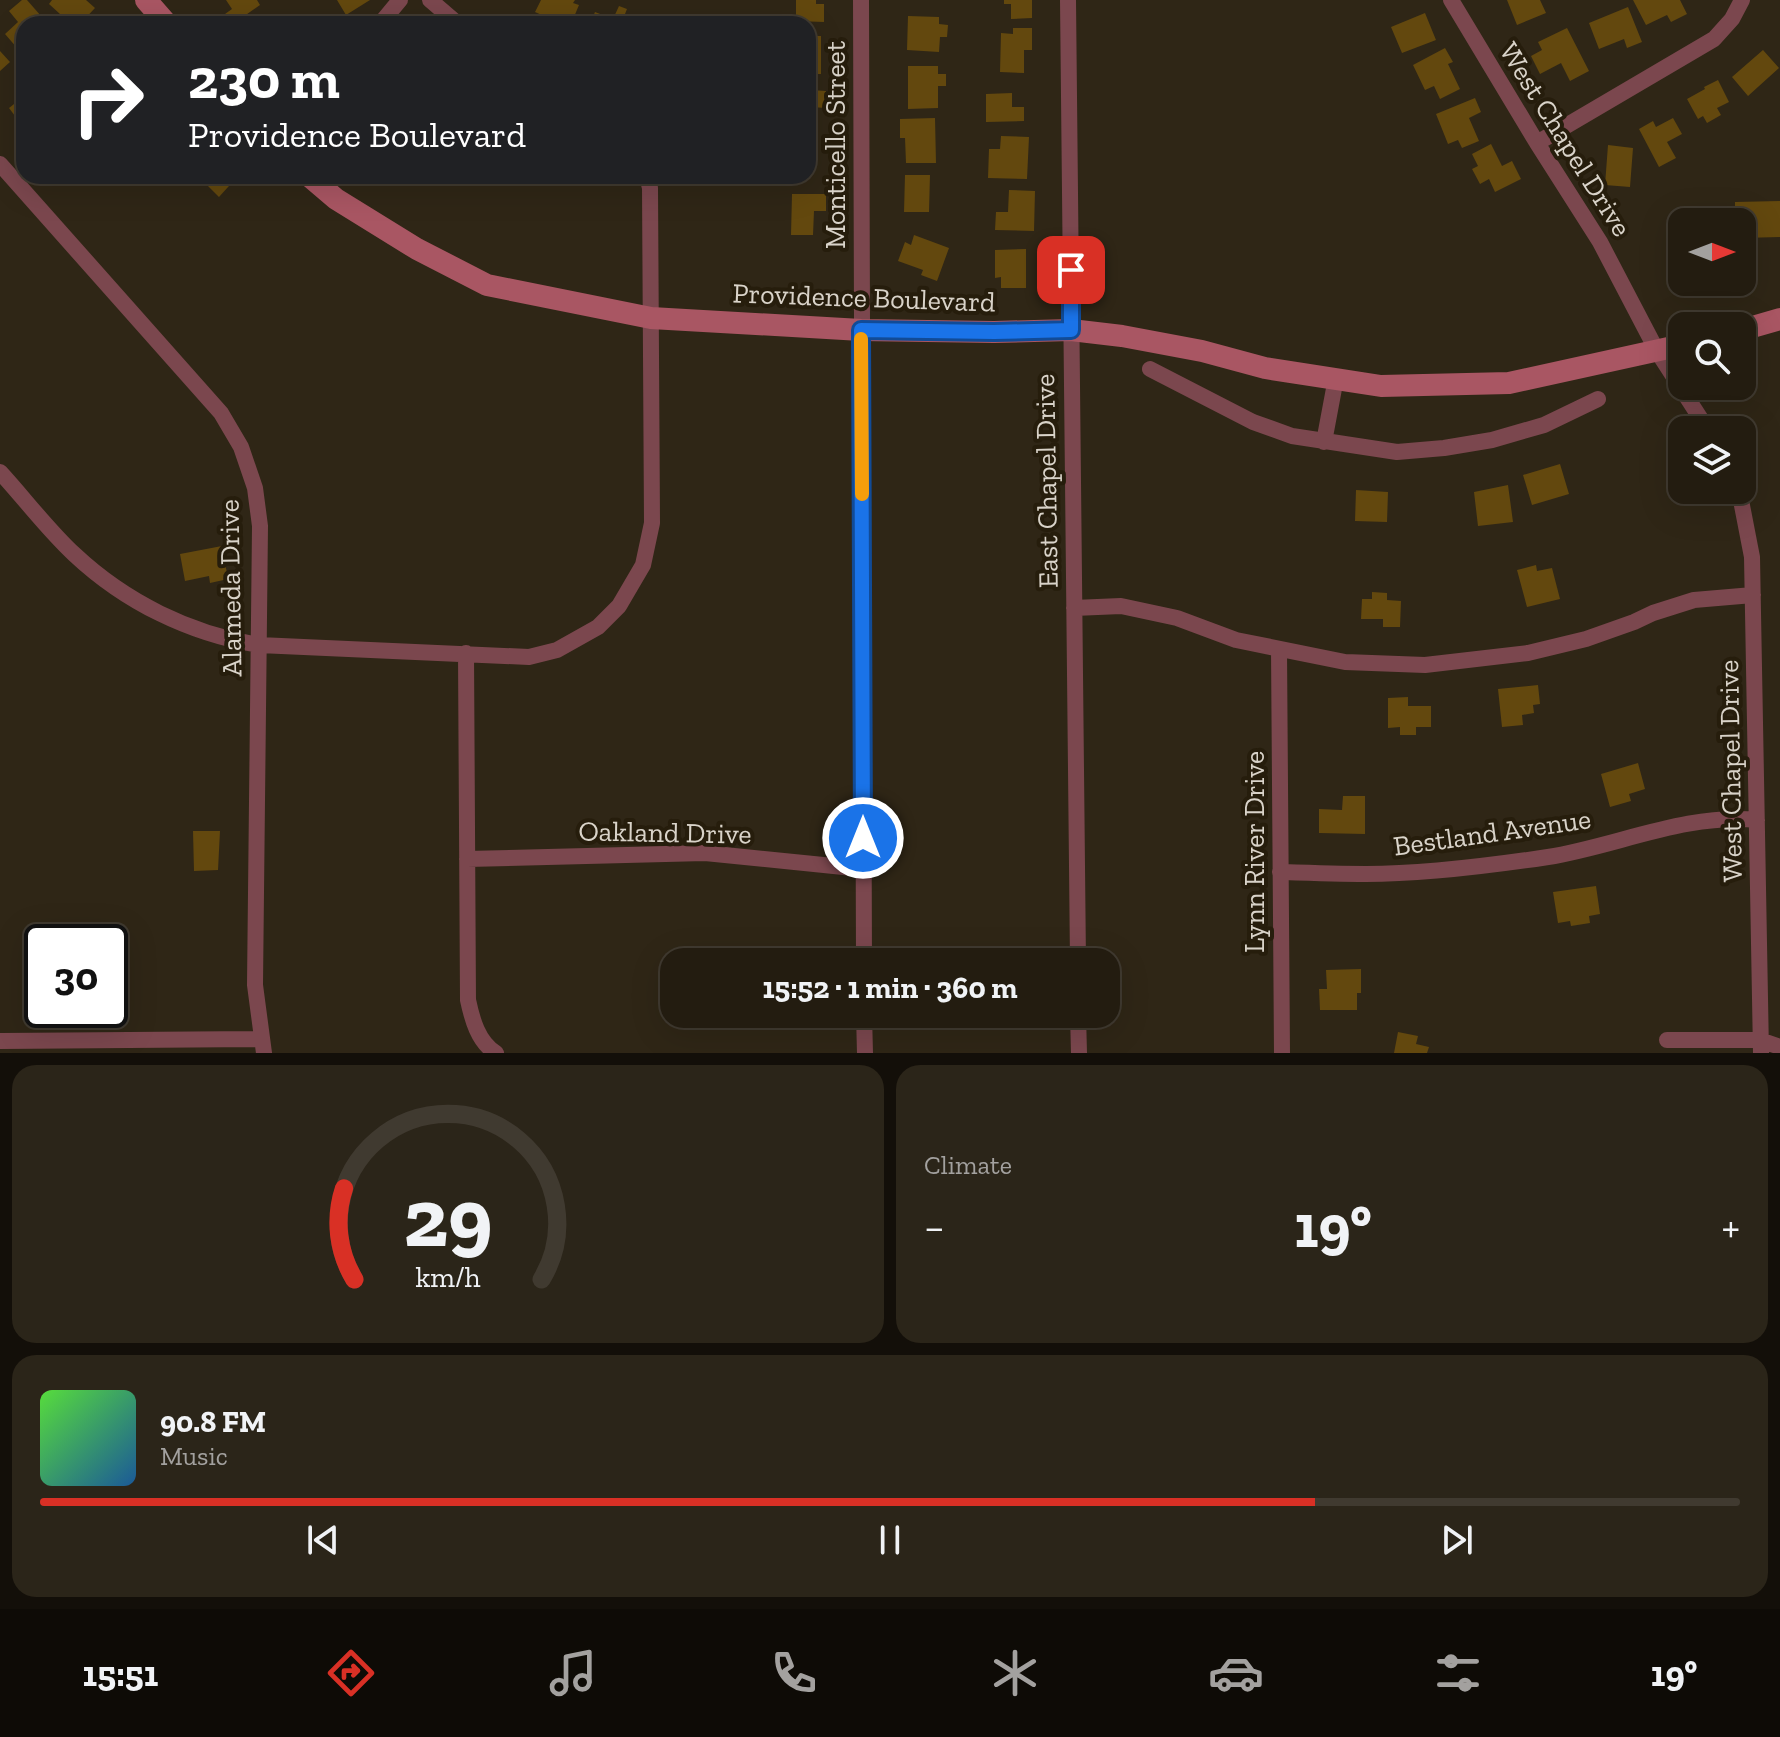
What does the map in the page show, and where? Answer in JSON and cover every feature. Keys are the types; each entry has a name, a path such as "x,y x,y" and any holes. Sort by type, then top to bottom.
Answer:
{"main road":[{"path":"146,0 160,16"},
{"name":"Providence Boulevard","path":"318,184 336,199 404,241 487,285 651,318 861,330 1071,330 1122,336 1202,351 1265,368 1381,386 1509,383 1668,348"},
{"path":"1756,326 1780,319"}],"street":[{"path":"387,16 400,0"},
{"path":"430,0 449,16"},
{"name":"Monticello Street","path":"861,0 864,948"},
{"name":"East Chapel Drive","path":"1068,0 1078,948"},
{"name":"West Chapel Drive","path":"1451,0 1600,242 1657,351 1699,416"},
{"path":"1537,143 1714,39 1732,19 1742,0"},
{"name":"Alameda Drive","path":"0,164 16,182"},
{"name":"Alameda Drive","path":"18,184 221,413 241,447 255,488 260,526 255,985 263,1046"},
{"path":"0,472 73,554 120,591 170,619 230,640 259,645 529,657 557,650 598,627 619,606 643,565 652,523 649,184"},
{"path":"1150,369 1253,422 1292,436 1397,452 1492,440 1544,425 1598,399"},
{"path":"1324,442 1336,378"},
{"name":"West Chapel Drive","path":"1742,504 1752,557 1760,1047"},
{"path":"1074,608 1121,606 1177,618 1236,640 1345,662 1425,665 1528,653 1586,639 1694,600 1753,595"},
{"name":"Lynn River Drive","path":"1279,650 1282,1053"},
{"path":"466,653 468,1000 473,1025 491,1051 496,1053"},
{"name":"Bestland Avenue","path":"1280,872 1368,874 1451,869 1551,856 1688,823 1741,818 1757,820"},
{"name":"Oakland Drive","path":"467,859 705,853 863,869"},
{"path":"864,1028 865,1053"},
{"path":"1078,1028 1079,1053"},
{"path":"0,1029 0,1049"},
{"path":"1667,1040 1780,1047"},
{"path":"1,1041 263,1046"}],"building":[{"path":"22,0 27,0 41,16 16,16 16,20 9,11"},
{"path":"52,0 86,0 95,8 88,16 62,16 49,4"},
{"path":"226,0 257,0 260,5 244,16 227,16 225,14 232,9"},
{"path":"337,0 370,0 346,15"},
{"path":"541,0 575,0 573,3 579,5 574,16 544,16 535,12"},
{"path":"796,0 816,0 816,4 824,4 824,22 816,22 816,16 796,16"},
{"path":"1004,0 1032,0 1032,18 1011,19 1011,4 1004,4"},
{"path":"1507,0 1540,0 1546,13 1517,25"},
{"path":"1633,0 1680,0 1687,14 1671,22 1667,15 1646,25"},
{"path":"619,6 627,9 624,16 614,16"},
{"path":"1628,7 1642,42 1627,48 1624,39 1599,49 1589,23"},
{"path":"1425,13 1436,40 1402,53 1391,27"},
{"path":"908,16 939,17 939,24 948,25 947,37 940,37 939,52 907,50"},
{"path":"16,24 16,47 5,34"},
{"path":"1013,28 1032,28 1032,50 1024,50 1024,73 1000,72 1001,33 1013,34"},
{"path":"1567,28 1589,71 1570,81 1561,63 1540,74 1531,56 1542,50 1538,42"},
{"path":"816,36 821,36 821,74 816,74"},
{"path":"1445,48 1453,62 1448,64 1460,89 1440,99 1434,86 1425,90 1413,65"},
{"path":"1763,50 1779,68 1748,96 1732,77"},
{"path":"0,51 10,62 0,71"},
{"path":"908,66 938,66 938,74 946,74 946,86 938,86 938,108 908,109"},
{"path":"1718,80 1729,102 1717,108 1721,115 1707,123 1703,116 1698,119 1687,99"},
{"path":"816,90 826,91 826,108 816,107"},
{"path":"1012,93 1012,107 1024,107 1024,121 986,122 986,94"},
{"path":"1475,98 1481,112 1469,118 1479,141 1462,148 1458,140 1448,144 1436,114"},
{"path":"16,102 16,117 9,108"},
{"path":"935,118 936,163 906,163 905,138 900,138 900,119"},
{"path":"1673,118 1682,134 1667,142 1676,158 1659,167 1639,129 1653,121 1656,127"},
{"path":"1001,136 1029,137 1027,179 988,178 989,149 1000,149"},
{"path":"1491,144 1502,166 1512,161 1521,179 1495,192 1489,179 1480,184 1472,169 1478,166 1472,154"},
{"path":"1608,145 1633,148 1630,187 1605,185"},
{"path":"905,175 930,175 929,212 904,212"},
{"path":"210,184 231,184 219,197 208,186"},
{"path":"1009,190 1035,191 1034,231 995,230 996,212 1008,212"},
{"path":"792,194 826,194 826,211 814,211 813,235 791,235"},
{"path":"1780,201 1780,237 1756,238 1756,208 1735,208 1735,202"},
{"path":"914,235 949,248 937,281 921,275 923,270 898,261 905,242 911,245"},
{"path":"1026,249 1026,288 1001,288 1001,277 995,278 995,250"},
{"path":"1560,464 1569,494 1532,505 1523,475"},
{"path":"1508,485 1513,522 1478,526 1474,492"},
{"path":"1356,490 1388,492 1387,522 1355,521"},
{"path":"222,546 228,579 210,583 209,576 185,581 180,554"},
{"path":"1536,565 1537,571 1552,568 1560,599 1527,607 1517,570"},
{"path":"1372,592 1387,593 1387,600 1401,601 1400,627 1383,627 1383,619 1361,619 1362,599 1372,599"},
{"path":"1538,685 1540,704 1533,705 1534,713 1522,715 1523,725 1502,727 1498,689"},
{"path":"1408,697 1408,706 1431,706 1431,727 1416,727 1416,735 1400,735 1400,727 1388,728 1388,698"},
{"path":"1638,763 1645,789 1629,794 1631,801 1610,807 1601,774"},
{"path":"1343,796 1365,796 1365,834 1319,833 1319,809 1342,810"},
{"path":"193,831 220,831 218,870 194,871"},
{"path":"1596,886 1600,914 1589,916 1590,923 1571,926 1570,921 1558,923 1553,892"},
{"path":"1361,969 1357,1010 1320,1010 1319,989 1327,989 1326,970"},
{"path":"1398,1032 1418,1036 1416,1044 1429,1047 1427,1053 1394,1053"}],"slow traffic":[{"path":"861,339 862,494"}],"route":[{"path":"863,838 861,330 1071,330 1071,270"}]}
